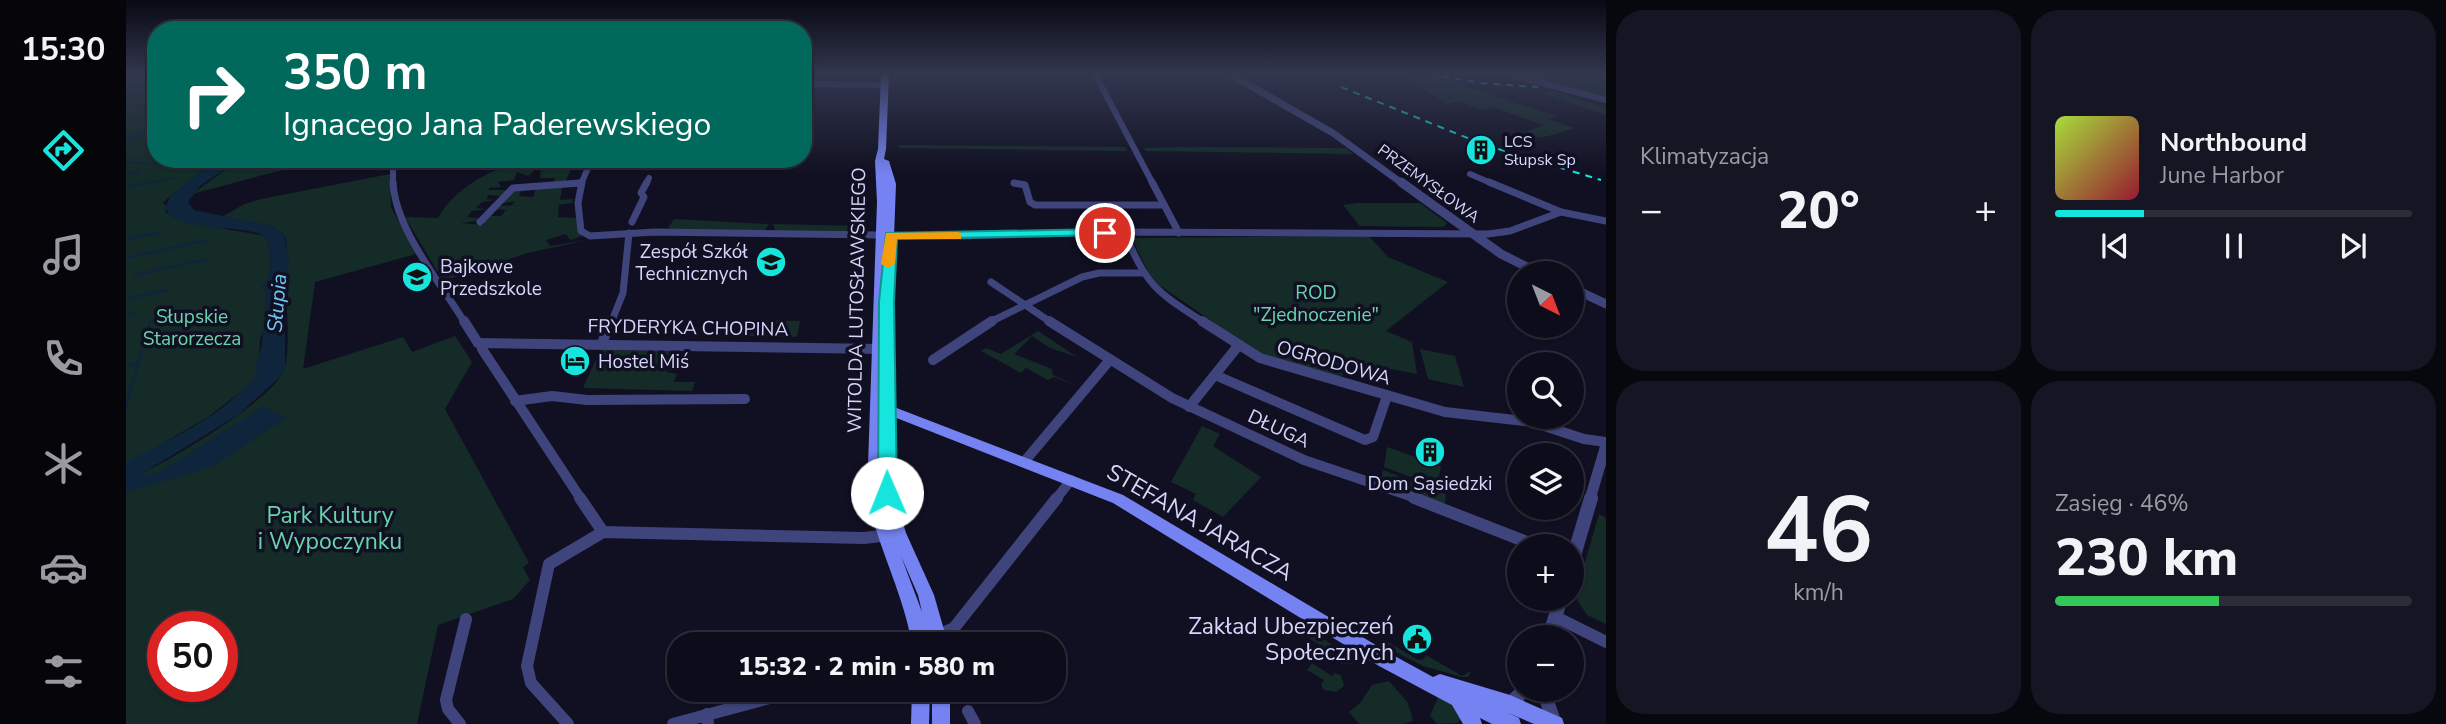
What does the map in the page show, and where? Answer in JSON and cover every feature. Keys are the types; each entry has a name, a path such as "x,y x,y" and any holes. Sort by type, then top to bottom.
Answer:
{"main road":[{"name":"WITOLDA LUTOSŁAWSKIEGO","path":"884,108 882,150 891,181 886,235 887,290 881,411 874,495 891,535 911,597 918,632"},
{"name":"STEFANA JARACZA","path":"881,411 1024,462 1130,506 1410,673 1493,716"},
{"name":"WITOLDA LUTOSŁAWSKIEGO","path":"891,535 926,595 936,632"},
{"name":"STEFANA JARACZA","path":"1410,673 1510,705 1555,724"},
{"path":"1459,699 1474,724"},
{"path":"920,724 921,702"},
{"path":"941,702 941,724"},
{"path":"1493,716 1512,724"}],"street":[{"path":"1113,108 1179,233"},
{"name":"PRZEMYSŁOWA","path":"1289,108 1333,133 1514,261"},
{"path":"588,168 580,183 578,215 586,235 1473,233 1505,232 1561,212"},
{"path":"393,169 394,201 400,219 515,401 603,532"},
{"path":"1471,174 1561,212 1606,221"},
{"path":"632,222 644,197 641,193 649,178"},
{"path":"480,222 513,188 580,183"},
{"path":"1014,183 1025,185 1030,202 1035,205 1164,205"},
{"name":"OGRODOWA","path":"1124,232 1142,273 1160,294 1238,346 1277,364 1452,414 1497,416 1547,425 1605,448"},
{"path":"602,343 623,293 629,233"},
{"path":"933,360 982,325 1086,275 1142,273"},
{"name":"DŁUGA","path":"991,282 1109,361 1189,407 1304,460 1450,510 1508,534"},
{"path":"1584,294 1606,304"},
{"name":"FRYDERYKA CHOPINA","path":"482,345 602,343 883,349"},
{"path":"1189,407 1238,346"},
{"path":"1024,462 1109,361"},
{"path":"1214,375 1365,440 1373,437 1387,396"},
{"path":"515,401 552,396 587,400 746,399"},
{"path":"1580,534 1605,448"},
{"path":"948,632 1071,480"},
{"path":"568,724 531,683 527,666 549,564 603,532 891,535"},
{"path":"1553,625 1557,611"},
{"path":"1556,617 1606,642"},
{"path":"460,724 448,709 446,700 466,619"},
{"path":"673,724 708,719 761,702"},
{"path":"1474,724 1493,716 1513,702"},
{"path":"1547,702 1555,724"},
{"path":"968,711 975,724"}],"green space":[{"name":"Słupskie Starorzecza","path":"126,108 147,108 147,168 206,168 163,202 166,206 165,212 181,221 266,236 271,263 269,276 262,288 267,290 268,305 265,329 260,339 259,372 251,384 208,417 126,465"},
{"path":"1494,108 1531,108 1556,116 1549,119 1574,128 1547,136 1520,134 1544,125"},
{"path":"1585,108 1606,108 1606,115"},
{"path":"899,145 1125,147 1127,151 899,148"},
{"path":"1144,148 1346,148 1353,154 1146,151"},
{"path":"228,168 290,168 192,194"},
{"path":"500,168 537,168 528,176 517,172 514,180 498,182 501,187 489,188 507,190 501,196 489,195 486,199 496,200 482,202 476,208 487,209 472,211 467,217 479,218 477,221 461,223 483,225 488,216 501,216 506,210 499,209 491,213 498,206 523,205 512,205 515,201 500,204 515,189 531,190 521,191 519,196 533,197 536,188 575,185 562,188 560,200 573,199 572,203 559,205 558,217 576,218 582,236 570,240 566,234 546,240 550,246 592,239 528,253 443,281 402,212 405,217 438,218 458,194"},
{"path":"541,168 571,168 565,183 554,183 555,178 540,178"},
{"name":"Park Kultury i Wypoczynku","path":"390,174 391,207 416,254 315,282 303,369 403,337 412,352 455,336 472,362 445,409 529,563 523,567 530,580 513,599 438,625 417,724 126,724 126,482 164,462 240,414 277,381 287,359 287,248 284,234 272,226 222,217 244,204"},
{"path":"1420,203 1447,223 1444,227 1360,226 1343,205"},
{"path":"674,219 769,224 764,232 672,230 668,228"},
{"path":"773,224 861,226 860,232 775,231"},
{"name":"ROD \"Zjednoczenie\"","path":"1369,236 1388,257 1448,282 1386,331 1412,342 1417,374 1345,360 1342,377 1259,353 1159,285 1150,275 1133,241 1134,238"},
{"path":"749,320 800,321 797,337 745,336"},
{"path":"1038,331 1077,357 1050,348 1032,336 1014,354 1052,369 1053,375 1078,386 1054,377 1048,380 1026,368 1021,373 981,351 986,348 1001,354"},
{"path":"1420,349 1455,356 1464,387 1428,379"},
{"path":"600,350 670,351 666,372 677,374 674,382 695,382 692,391 583,388"},
{"path":"1202,426 1220,434 1213,446 1261,477 1223,517 1193,500 1196,494 1171,482"},
{"path":"1387,447 1441,466 1437,487 1384,467"},
{"path":"1383,470 1446,494 1445,505 1381,482"},
{"path":"1599,514 1606,518 1606,624 1587,615 1584,610 1584,566"},
{"path":"1301,626 1355,658 1352,664 1340,664 1342,659 1301,633"},
{"path":"1383,639 1418,660 1424,659 1426,655 1462,676 1471,671 1468,677 1462,677 1423,666 1380,644"},
{"path":"1312,663 1332,676 1334,673 1341,675 1344,686 1336,692 1324,690 1321,685 1324,680 1307,670"},
{"path":"1389,681 1408,703 1413,721 1404,724 1359,724 1349,712 1361,702 1372,685"},
{"path":"1440,693 1450,698 1461,718 1458,723 1437,724 1430,716"}],"water":[{"name":"Słupia","path":"206,168 227,168 200,186 188,202 194,210 272,226 284,234 289,262 285,282 285,368 280,377 238,415 135,478 159,472 264,406 284,417 290,415 212,467 126,492 126,462 215,413 246,387 258,372 255,364 262,342 266,290 262,287 269,276 271,264 266,237 242,230 184,222 165,209 170,196"}],"waterway":[{"path":"126,142 147,125"},
{"path":"129,140 147,134"},
{"path":"126,162 147,164"},
{"path":"126,174 140,171"},
{"path":"144,184 174,178"},
{"path":"126,187 153,182"},
{"path":"126,240 161,232"},
{"path":"126,258 208,240"},
{"path":"135,275 207,259"},
{"path":"126,299 167,290"},
{"path":"126,316 137,313"},
{"path":"138,363 151,319"},
{"path":"126,367 138,363"},
{"path":"126,406 138,363"}],"railway":[{"path":"1393,108 1485,145 1601,180"}],"slow traffic":[{"path":"888,264 891,235 957,236"}],"place":[{"name":"LCS Słupsk Sp","path":"1481,150"},
{"name":"Zespół Szkół Technicznych","path":"771,262"},
{"name":"Bajkowe Przedszkole","path":"417,277"},
{"name":"Hostel Miś","path":"575,361"},
{"name":"Dom Sąsiedzki","path":"1430,452"},
{"name":"Zakład Ubezpieczeń Społecznych","path":"1417,639"}],"route":[{"path":"887,493 887,302 891,235 1105,233"}]}
